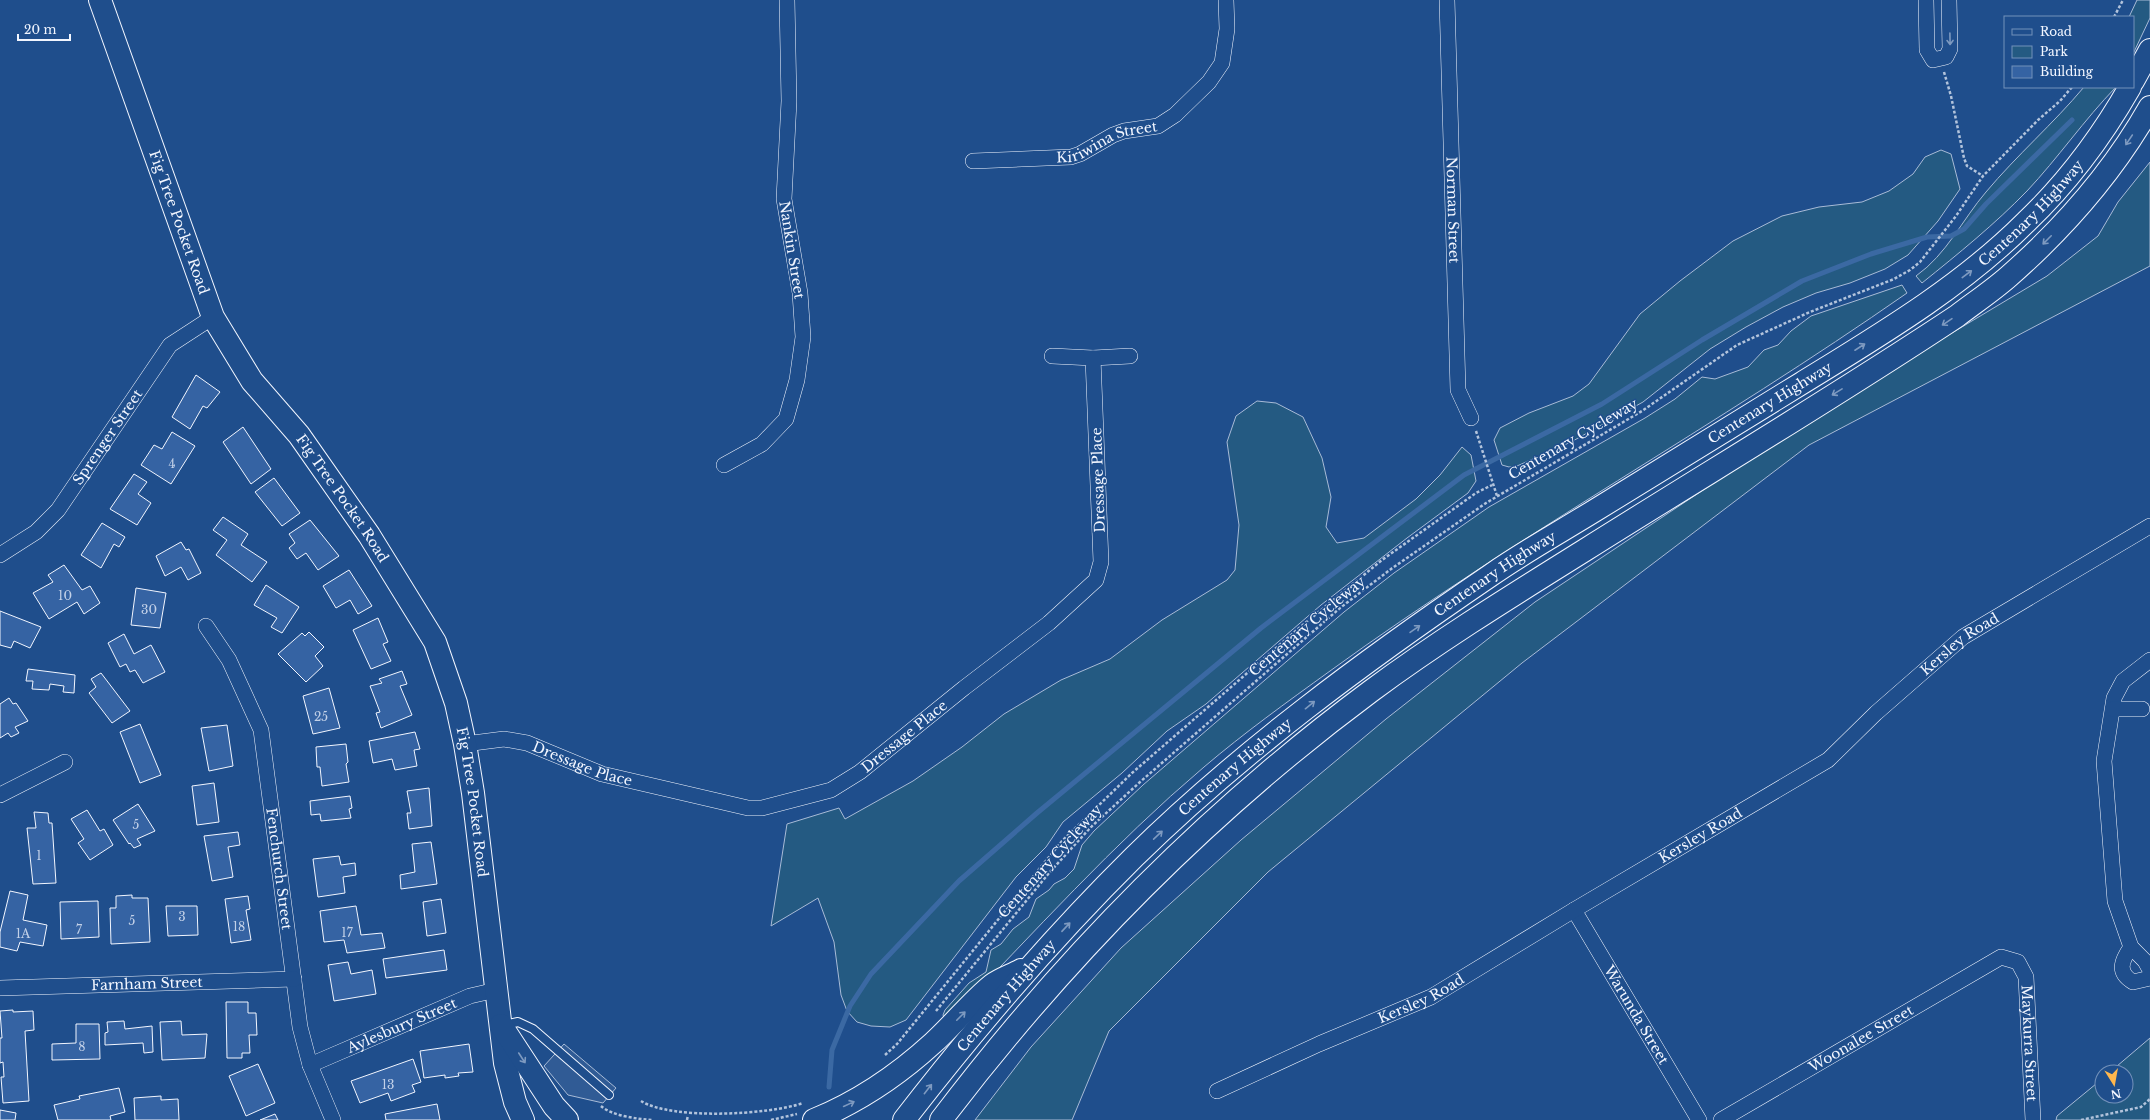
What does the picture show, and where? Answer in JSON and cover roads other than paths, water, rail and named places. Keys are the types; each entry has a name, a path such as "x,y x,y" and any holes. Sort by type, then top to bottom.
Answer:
{"main road":[{"name":"Fig Tree Pocket Road","path":"100,0 213,317 252,381 299,434 369,535 435,642 456,703 465,744 473,793 505,1064 510,1084 523,1120"},
{"path":"2134,79 2150,50"},
{"name":"Centenary Highway","path":"904,1120 950,1061 1030,966 1136,855 1191,804 1339,682 1493,573 1853,352 1938,295 1972,270 2027,222 2069,175 2113,115 2129,88"},
{"name":"Centenary Highway","path":"941,1120 986,1062 1108,923 1184,848 1318,732 1374,689 1488,610 1916,343 1963,311 2007,278 2076,211 2109,170 2150,107"},
{"path":"808,1111 855,1101 909,1064 933,1043 992,985 1030,966"},
{"path":"501,1025 554,1106 567,1120"}],"street":[{"name":"Nankin Street","path":"724,465 762,444 786,420 797,380 803,337 800,293 784,199 789,101 787,0"},
{"name":"Kiriwina Street","path":"973,161 1071,157 1080,154 1113,135 1124,131 1158,126 1175,115 1209,82 1222,63 1227,29 1226,0"},
{"name":"Norman Street","path":"1448,0 1458,390 1471,418"},
{"path":"1926,0 1927,50 1933,60 1946,57 1950,49 1949,0"},
{"name":"Sprenger Street","path":"0,555 36,532 58,510 170,345 213,317"},
{"path":"1052,356 1093,358 1130,356"},
{"name":"Dressage Place","path":"465,744 504,739 527,743 602,774 748,808 762,808 838,787 860,772 964,688 1049,623 1096,580 1101,562 1093,358"},
{"name":"Kersley Road","path":"1217,1092 1319,1044 1431,997 1574,910 1828,760 1876,713 1963,637 2150,526"},
{"name":"Fenchurch Street","path":"206,626 229,660 261,730 300,1027 310,1065 333,1120"},
{"path":"2150,660 2124,681 2114,698 2104,760 2113,884 2116,901 2131,947 2145,961 2150,970"},
{"path":"2113,709 2142,710"},
{"path":"0,795 65,762"},
{"name":"Warunda Street","path":"1574,910 1699,1120"},
{"path":"2131,947 2122,960 2123,970 2127,978 2133,982 2150,978"},
{"name":"Woonalee Street","path":"1721,1120 2001,957"},
{"name":"Maykurra Street","path":"2001,957 2018,962 2026,977 2033,1120"},
{"name":"Farnham Street","path":"0,988 294,979"},
{"name":"Aylesbury Street","path":"310,1065 470,996 496,990"}],"lane":[{"path":"501,1025 518,1022 533,1029 609,1095"}],"waterway":[{"path":"829,1087 832,1050 850,1006 871,974 959,881 1037,813 1261,628 1464,475 1602,404 1702,340 1802,281 1871,254 1927,237 1951,236 1964,229 1986,204 2072,120"}]}
